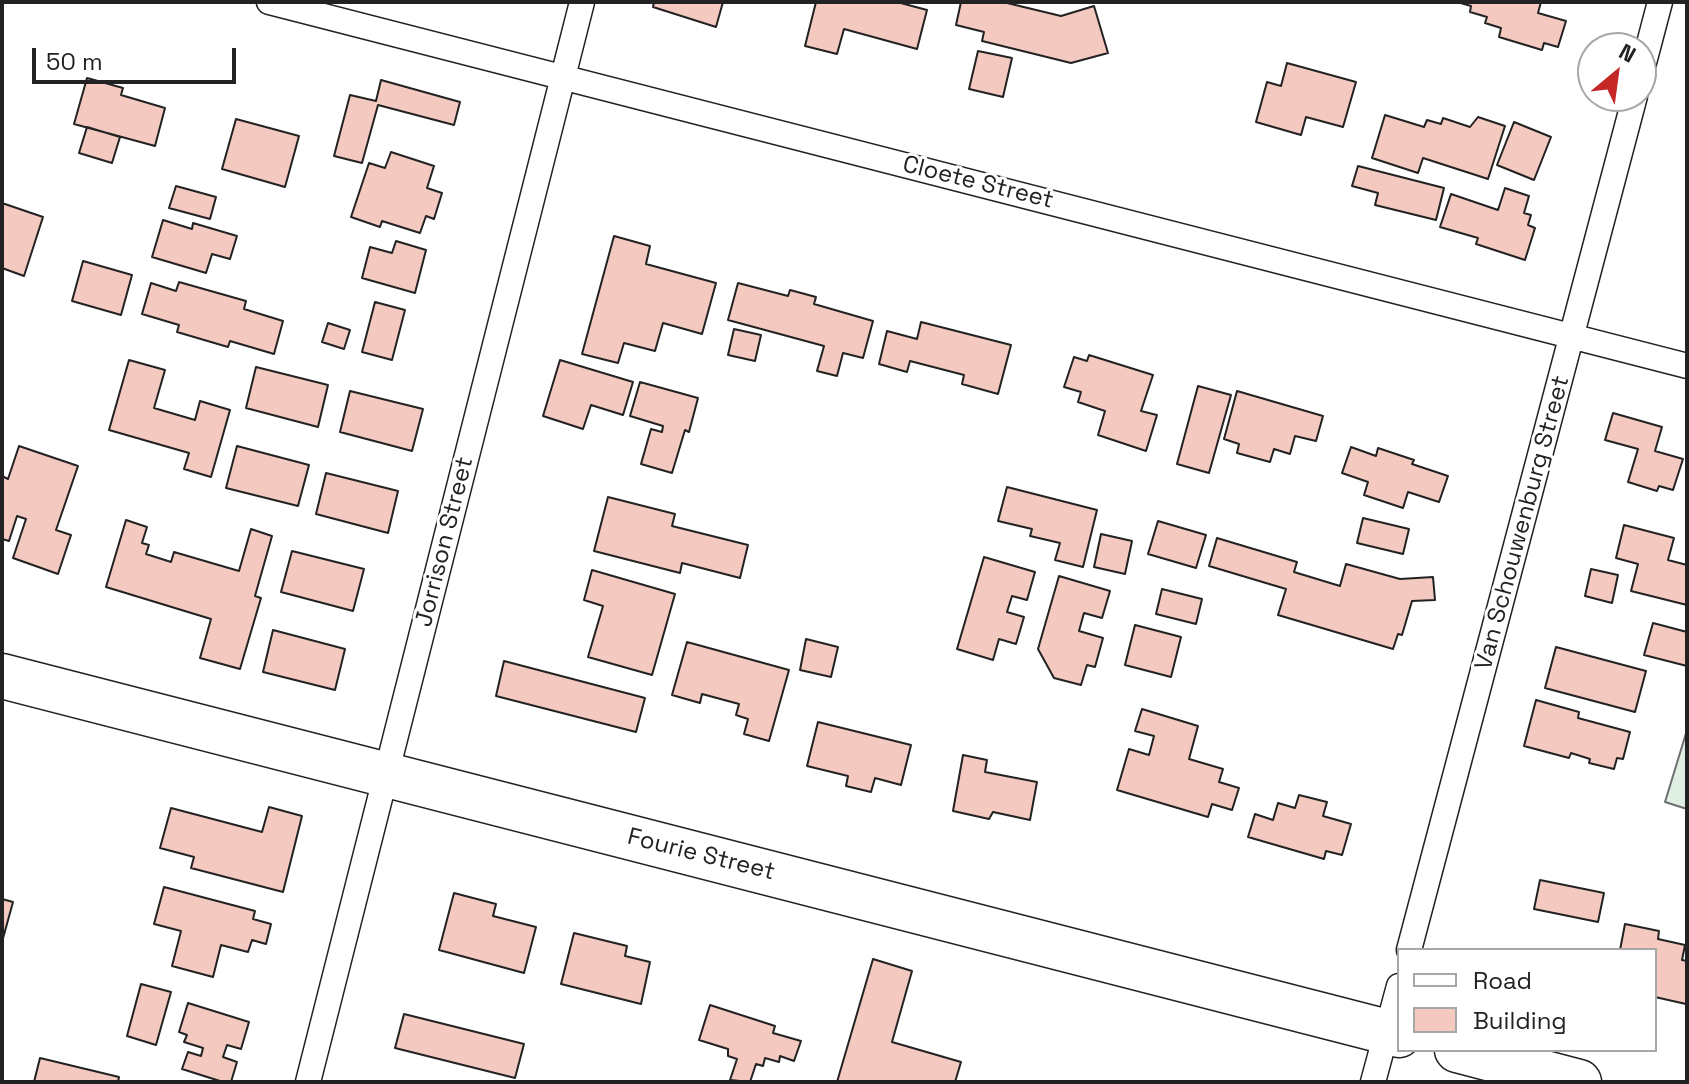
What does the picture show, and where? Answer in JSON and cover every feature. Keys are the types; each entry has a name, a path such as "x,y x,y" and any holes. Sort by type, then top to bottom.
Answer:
{"highway":[{"name":"Fourie Street","path":"2,676 1393,1033"},
{"path":"1465,1052 1579,1082"}],"street":[{"name":"Cloete Street","path":"269,2 1687,366"},
{"name":"Jorrison Street","path":"308,1082 582,2"},
{"path":"1652,32 1660,2"},
{"name":"Van Schouwenburg Street","path":"1410,948 1631,112"},
{"path":"1373,1082 1393,1033 1397,1002"}],"green space":[{"path":"1687,730 1687,809 1665,802"}],"building":[{"path":"654,2 723,2 716,27 653,7"},
{"path":"816,2 897,2 927,10 917,49 844,29 837,54 805,46"},
{"path":"961,2 1003,2 1061,16 1094,6 1108,53 1071,63 982,41 984,32 956,25"},
{"path":"1457,2 1541,2 1538,13 1566,21 1558,47 1544,43 1542,50 1499,37 1501,28 1485,23 1487,17 1470,12 1471,6"},
{"path":"978,51 1012,58 1003,97 969,89"},
{"path":"1287,63 1356,82 1343,127 1306,117 1301,135 1256,122 1267,82 1281,86"},
{"path":"87,78 123,88 121,95 165,108 155,146 74,124"},
{"path":"381,80 460,102 454,125 378,105 362,163 334,156 350,95 376,101"},
{"path":"1385,115 1424,127 1427,120 1441,124 1443,118 1470,127 1478,117 1505,126 1488,179 1423,158 1418,173 1372,158"},
{"path":"236,119 299,136 285,187 222,169"},
{"path":"1514,122 1551,137 1534,180 1497,165"},
{"path":"87,127 120,137 112,163 79,153"},
{"path":"391,152 434,166 427,188 442,193 434,219 426,216 420,233 382,221 380,227 351,217 369,163 385,168"},
{"path":"1358,166 1444,188 1436,220 1375,205 1378,193 1352,186"},
{"path":"176,186 216,197 210,219 169,208"},
{"path":"1505,188 1529,196 1524,213 1531,215 1528,225 1535,228 1525,260 1476,244 1478,238 1440,227 1451,194 1498,210"},
{"path":"2,203 43,217 24,276 2,268"},
{"path":"163,220 192,229 193,223 237,236 230,259 212,254 206,273 152,257"},
{"path":"614,236 650,246 646,264 716,283 702,334 663,323 655,351 624,343 618,363 582,354"},
{"path":"396,241 426,250 415,293 362,278 370,247 392,253"},
{"path":"83,261 132,275 121,315 72,301"},
{"path":"179,282 246,301 244,309 283,321 274,354 230,341 228,347 177,332 179,325 142,314 151,283 176,291"},
{"path":"738,283 788,296 790,290 816,297 814,304 873,321 863,358 843,353 837,376 817,371 824,346 728,320"},
{"path":"375,302 405,310 392,360 362,352"},
{"path":"921,322 1011,345 998,394 962,384 964,375 910,361 907,372 879,364 887,331 917,339"},
{"path":"328,323 350,330 344,349 322,342"},
{"path":"734,329 761,335 755,361 728,355"},
{"path":"1089,355 1153,375 1141,411 1157,415 1146,451 1098,435 1105,411 1078,402 1081,392 1064,387 1074,357 1087,361"},
{"path":"129,360 165,370 154,408 195,420 200,401 230,410 211,477 184,469 189,453 109,430"},
{"path":"560,360 633,382 623,415 591,405 583,429 543,416"},
{"path":"256,367 328,385 318,427 246,408"},
{"path":"640,382 698,398 689,432 685,430 672,473 641,464 651,429 662,432 663,426 630,416"},
{"path":"1198,386 1231,395 1209,473 1177,464"},
{"path":"350,391 423,409 412,451 340,432"},
{"path":"1237,391 1323,416 1316,441 1295,436 1290,454 1274,449 1270,462 1237,453 1239,444 1224,439"},
{"path":"1613,413 1662,427 1655,451 1683,459 1673,490 1659,486 1657,491 1628,482 1638,449 1605,440"},
{"path":"19,446 78,466 56,530 71,535 58,574 13,558 26,519 17,516 9,541 2,539 2,476 8,479"},
{"path":"237,446 309,465 298,506 226,488"},
{"path":"1351,447 1376,456 1378,448 1448,476 1439,502 1408,492 1403,508 1364,495 1368,482 1342,473"},
{"path":"326,473 398,491 388,533 316,514"},
{"path":"1007,487 1097,510 1083,567 1055,560 1060,543 1030,536 1032,529 998,521"},
{"path":"608,497 675,514 672,526 748,545 740,578 682,563 680,573 594,551"},
{"path":"1363,518 1409,529 1403,554 1357,543"},
{"path":"126,520 147,527 142,543 149,545 146,554 171,562 174,552 239,571 251,529 272,536 255,596 261,598 240,669 200,658 211,619 106,587"},
{"path":"1158,521 1206,535 1196,568 1148,554"},
{"path":"1624,525 1674,538 1668,560 1687,565 1687,605 1631,591 1638,564 1616,558"},
{"path":"1101,534 1132,541 1125,574 1094,567"},
{"path":"1217,538 1297,562 1294,572 1340,586 1346,564 1400,579 1433,577 1435,600 1412,601 1402,635 1398,634 1393,649 1278,615 1286,589 1209,566"},
{"path":"292,551 364,569 353,611 281,592"},
{"path":"984,557 1035,572 1027,600 1012,596 1007,612 1024,617 1016,644 999,639 993,660 957,649"},
{"path":"1591,569 1618,575 1612,603 1585,596"},
{"path":"592,570 675,594 652,675 588,657 603,606 584,600"},
{"path":"1059,576 1110,591 1102,618 1084,613 1079,631 1103,638 1095,667 1087,665 1081,685 1054,678 1038,649"},
{"path":"1162,589 1202,599 1196,624 1156,614"},
{"path":"1653,623 1687,632 1687,666 1644,655"},
{"path":"1135,625 1181,637 1171,677 1125,665"},
{"path":"273,630 345,649 335,690 263,672"},
{"path":"806,639 838,647 831,677 800,670"},
{"path":"687,642 789,670 769,741 744,734 748,719 736,715 739,704 702,694 700,703 672,695"},
{"path":"1556,647 1646,671 1635,712 1545,688"},
{"path":"504,661 645,698 636,732 496,696"},
{"path":"1536,700 1579,712 1578,718 1630,732 1623,759 1617,758 1614,769 1589,763 1590,759 1571,753 1569,758 1524,746"},
{"path":"1142,709 1198,726 1189,759 1223,769 1219,782 1239,788 1232,810 1212,804 1208,817 1117,790 1129,749 1149,755 1154,736 1135,731"},
{"path":"818,722 911,745 901,785 875,778 871,792 846,786 848,776 807,766"},
{"path":"963,755 987,760 985,772 1037,782 1030,820 993,812 989,819 953,811"},
{"path":"1299,795 1327,802 1323,816 1351,824 1342,855 1326,851 1324,859 1248,837 1255,814 1273,820 1278,803 1295,808"},
{"path":"269,807 302,816 283,892 191,868 194,857 160,848 171,808 262,832"},
{"path":"1540,880 1604,893 1598,922 1534,909"},
{"path":"164,887 255,911 253,919 271,924 266,944 252,940 248,952 221,945 213,977 172,966 181,931 154,924"},
{"path":"454,893 496,904 493,916 536,927 524,973 439,950"},
{"path":"2,899 13,902 2,942"},
{"path":"1625,924 1659,931 1658,939 1685,945 1682,960 1687,961 1686,1004 1657,997 1657,948 1620,948"},
{"path":"574,933 627,946 625,956 650,962 641,1004 561,984"},
{"path":"873,959 912,971 892,1042 961,1062 955,1082 837,1082"},
{"path":"141,984 171,992 156,1045 127,1036"},
{"path":"188,1003 249,1022 241,1049 227,1045 223,1057 237,1062 231,1082 182,1069 188,1052 201,1056 203,1048 184,1042 187,1035 179,1032"},
{"path":"710,1005 775,1026 773,1033 801,1041 794,1061 780,1056 779,1062 765,1058 763,1066 756,1064 750,1082 730,1080 737,1059 728,1056 728,1049 699,1040"},
{"path":"404,1014 524,1044 515,1078 395,1048"},
{"path":"40,1058 119,1077 118,1082 34,1082"}]}
